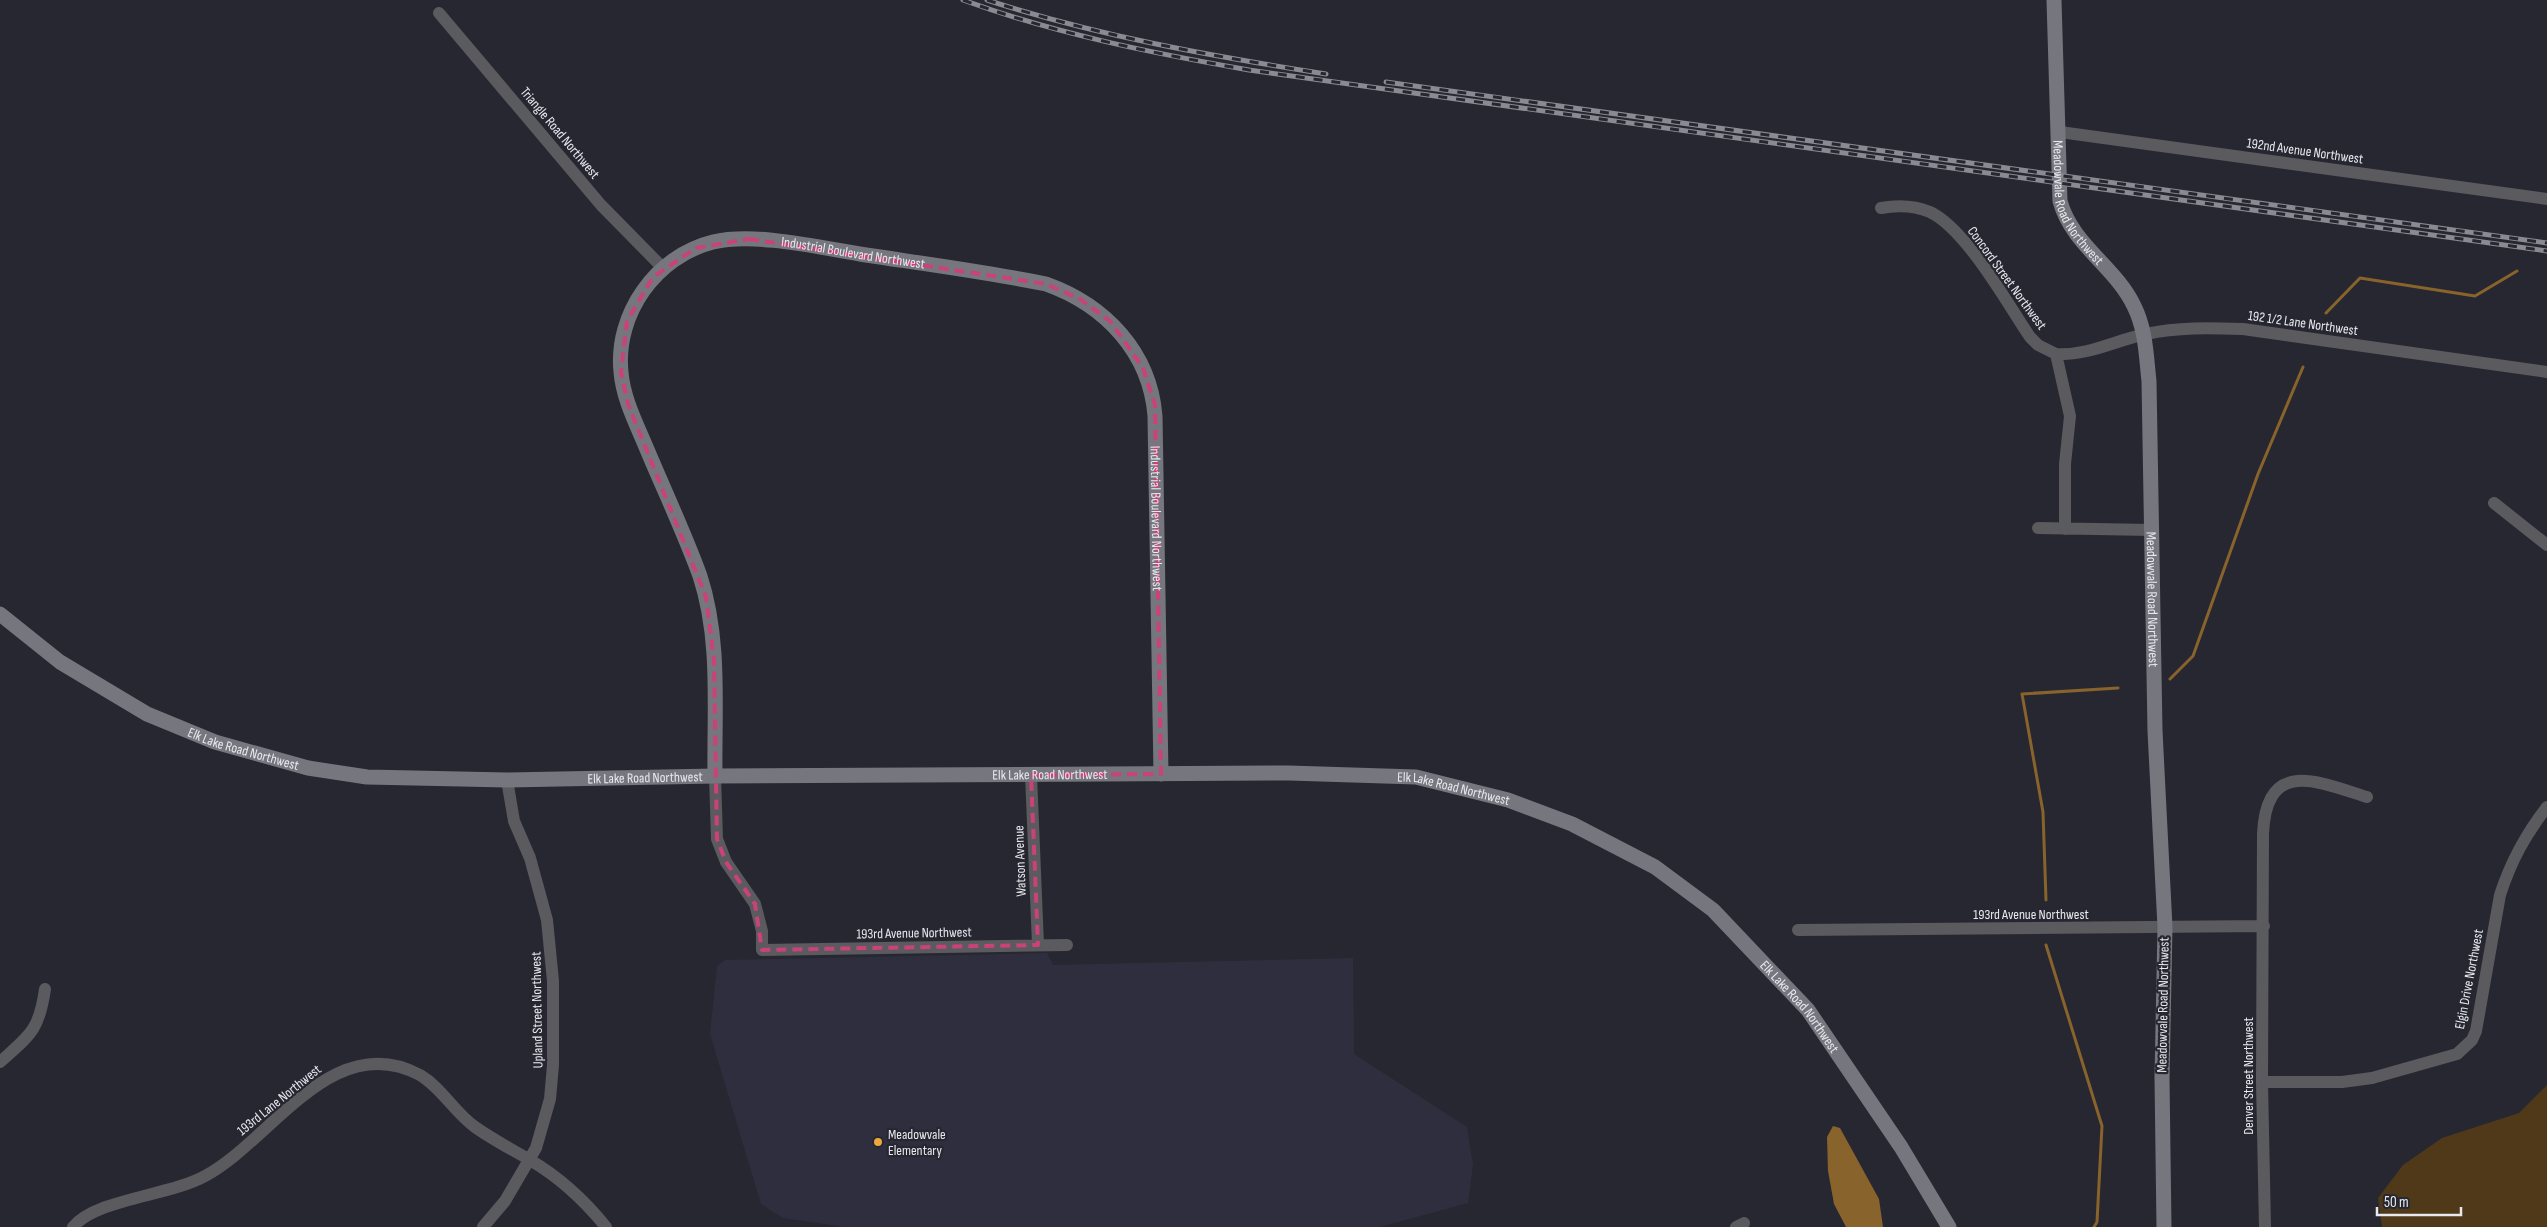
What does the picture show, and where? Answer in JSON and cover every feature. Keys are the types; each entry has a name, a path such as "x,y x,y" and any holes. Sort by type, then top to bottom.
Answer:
{"street":[{"name":"Meadowvale Road Northwest","path":"2054,0 2060,132 2058,184 2063,213 2075,235 2127,294 2145,334 2149,381 2155,731 2165,926 2162,1078 2164,1227"},
{"name":"Triangle Road Northwest","path":"439,13 601,205 663,268"},
{"name":"192nd Avenue Northwest","path":"2060,132 2547,200"},
{"name":"Concord Street Northwest","path":"1881,208 1906,206 1930,212 1942,220 1964,241 2030,337 2038,345 2056,354"},
{"name":"Industrial Boulevard Northwest","path":"714,776 714,660 706,597 683,535 628,404 621,372 622,340 627,320 643,291 663,268 680,255 712,242 749,239 793,244 1046,284 1080,299 1110,321 1123,335 1144,368 1155,405 1161,774"},
{"name":"192 1/2 Lane Northwest","path":"2056,354 2084,353 2145,334 2184,328 2243,329 2547,372"},
{"path":"2056,354 2070,416 2065,464 2065,529"},
{"path":"2494,503 2547,546"},
{"path":"2038,528 2152,530"},
{"name":"Elk Lake Road Northwest","path":"0,614 60,662 147,714 215,742 308,768 367,777 507,780 714,776 1031,776 1289,773 1416,778 1508,800 1572,824 1655,867 1712,910 1808,1010 1896,1140 1949,1227"},
{"name":"193rd Avenue Northwest","path":"714,776 717,839 726,862 755,904 760,922 762,950 1067,945"},
{"name":"Watson Avenue","path":"1031,776 1038,945"},
{"name":"Upland Street Northwest","path":"483,1227 505,1201 530,1160 541,1133 552,1082 552,959 547,920 538,883 514,821 507,780"},
{"name":"Denver Street Northwest","path":"2265,1227 2262,1082 2264,818 2267,804 2272,795 2288,783 2305,780 2367,797"},
{"name":"Elgin Drive Northwest","path":"2262,1082 2358,1080 2444,1059 2465,1048 2476,1031 2500,895 2506,876 2521,843 2547,807"},
{"name":"193rd Avenue Northwest","path":"1798,930 2264,926"},
{"path":"0,1062 36,1027 42,1011 45,989"},
{"name":"193rd Lane Northwest","path":"73,1227 94,1211 176,1189 207,1176 235,1155 323,1080 338,1073 366,1065 394,1066 420,1075 432,1084 471,1124 530,1160 565,1185 606,1227"}],"highlighted area":[{"path":"749,239 1046,284 1080,299 1110,321 1143,368 1155,405 1161,774 1031,775 1038,945 762,950 755,904 726,862 717,839 714,660 706,597 628,404 621,372 627,321 653,277 696,248"}],"shaded area":[{"path":"1047,953 1053,965 1353,958 1354,1054 1467,1127 1473,1165 1468,1203 1380,1227 844,1227 783,1218 761,1204 710,1034 717,966 725,960"},
{"path":"2547,1085 2547,1227 2382,1227 2378,1198 2403,1165 2442,1138 2519,1113"},
{"path":"1833,1126 1840,1128 1879,1199 1883,1227 1846,1227 1834,1204 1828,1171 1827,1137"}],"waterway":[{"path":"2326,313 2360,278 2475,296 2517,271"},
{"path":"2170,679 2193,656 2258,474 2303,367"},
{"path":"2046,900 2043,812 2022,694 2118,688"},
{"path":"2046,945 2102,1126 2097,1222 2094,1227"}],"railway":[{"path":"963,0 1069,33 1176,57 1249,70 2547,251"},
{"path":"987,0 1029,13 1155,44 1326,74"},
{"path":"1386,82 2547,243"}],"place":[{"name":"Meadowvale Elementary","path":"878,1142"}]}
